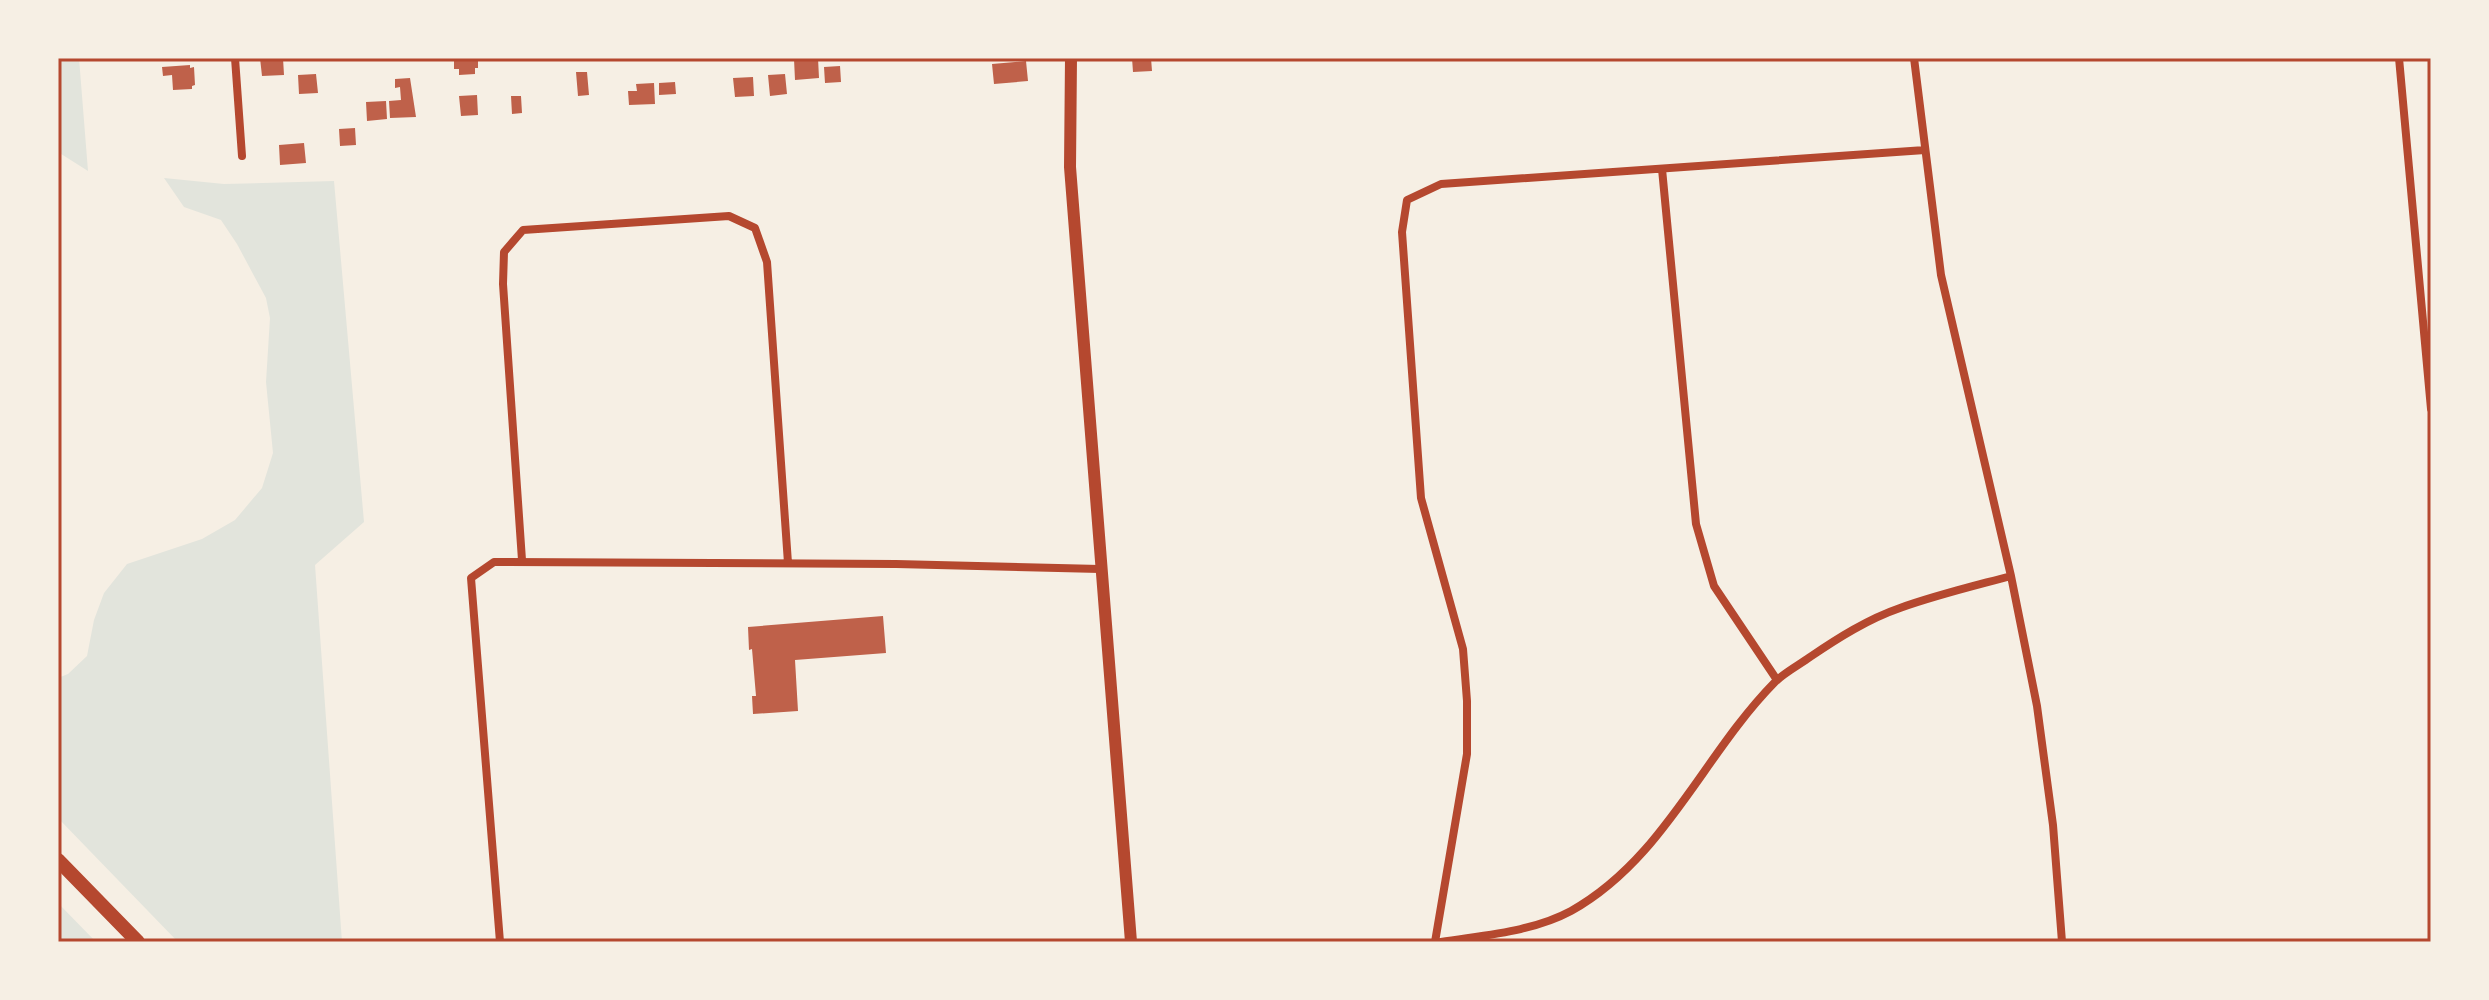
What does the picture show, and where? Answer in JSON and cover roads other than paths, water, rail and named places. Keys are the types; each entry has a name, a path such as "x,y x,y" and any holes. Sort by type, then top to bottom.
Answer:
{"highway":[{"path":"58,860 138,942"}],"main road":[{"path":"1071,58 1070,167 1131,942"}],"street":[{"path":"235,58 242,156"},
{"path":"1914,58 1941,275 2011,576 2041,736 2053,825 2062,942"},
{"path":"2399,58 2431,409"},
{"path":"1435,942 1467,754 1467,701 1463,649 1421,498 1402,232 1407,200 1441,184 1925,150"},
{"path":"1662,169 1696,524 1714,586 1777,680"},
{"path":"522,560 503,284 504,252 523,230 729,216 755,228 767,262 788,563"},
{"path":"500,942 471,578 494,562 1100,569"},
{"path":"1441,942 1518,930 1569,912 1609,885 1655,840 1725,743 1777,680 1840,637 1898,608 2011,576"}]}
